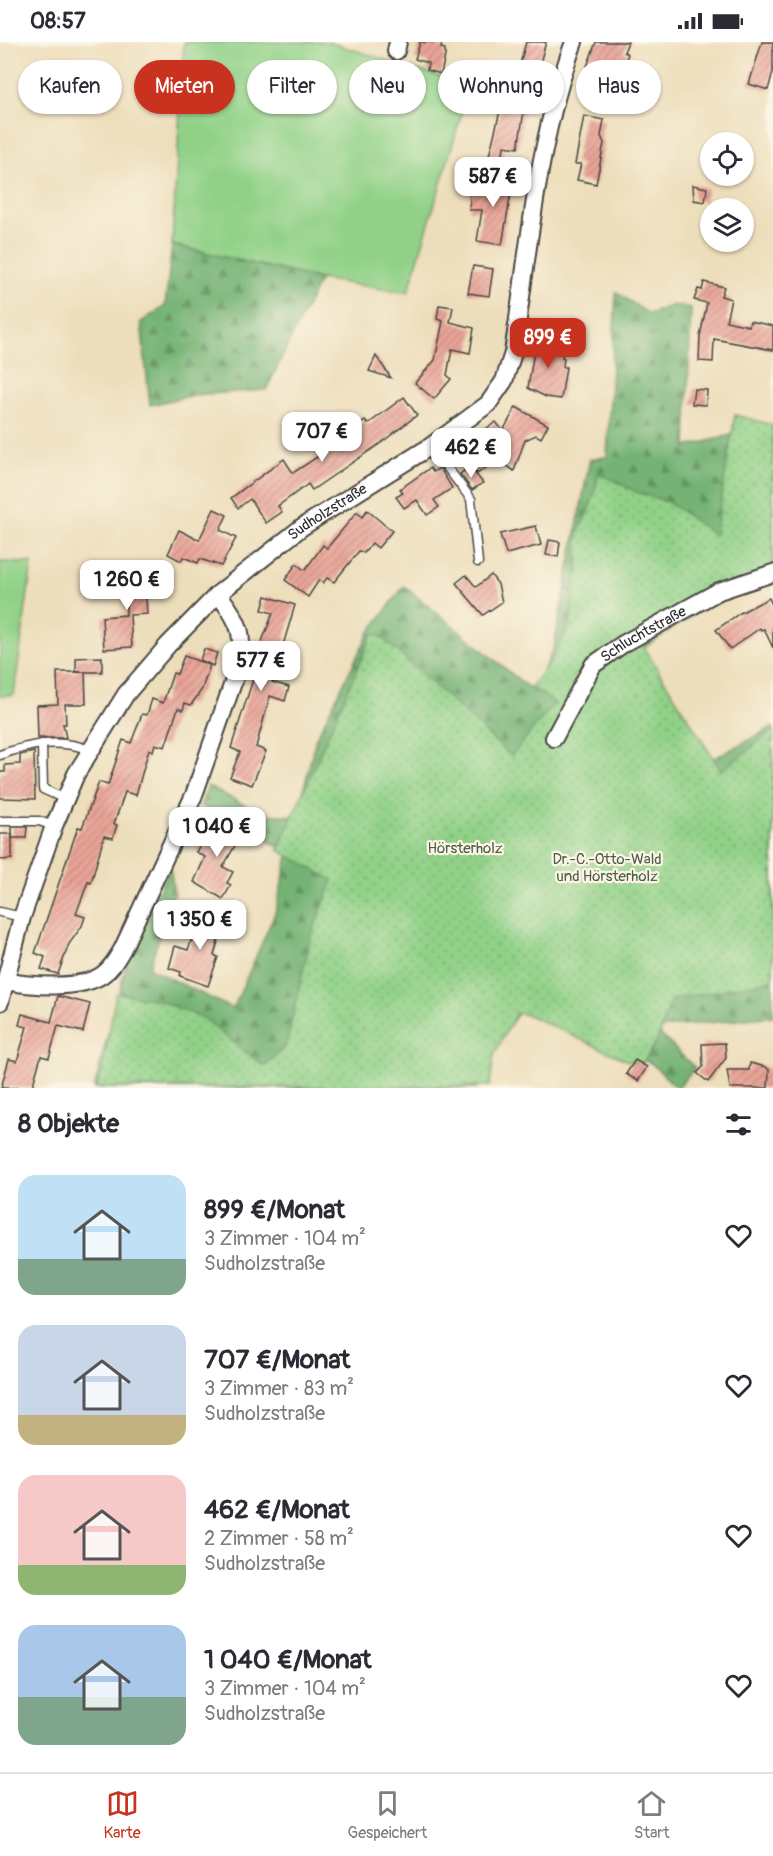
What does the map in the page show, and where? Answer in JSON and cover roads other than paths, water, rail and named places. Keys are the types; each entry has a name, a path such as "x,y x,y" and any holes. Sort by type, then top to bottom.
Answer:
{"street":[{"name":"Sudholzstraße","path":"0,1002 22,917 54,826 90,750 126,694 168,645 218,594 302,527 431,446 488,404 507,372 513,352 550,122 560,80 574,42"},
{"name":"Schluchtstraße","path":"554,738 593,665 623,644 719,591 773,573"},
{"path":"5,981 39,985 80,983 100,976 112,967 122,950 194,795 236,674 241,654 242,634 232,613 218,594"}],"lane":[{"path":"431,446 471,499 478,562"},
{"path":"0,755 27,745 42,744 72,744 90,750"},
{"path":"42,744 43,789 65,800"},
{"path":"0,821 39,821 54,826"},
{"path":"0,912 22,917"}],"park label":[{"name":"Hörsterholz","path":"465,848"},
{"name":"Dr.-C.-Otto-Wald und Hörsterholz","path":"607,868"}]}
